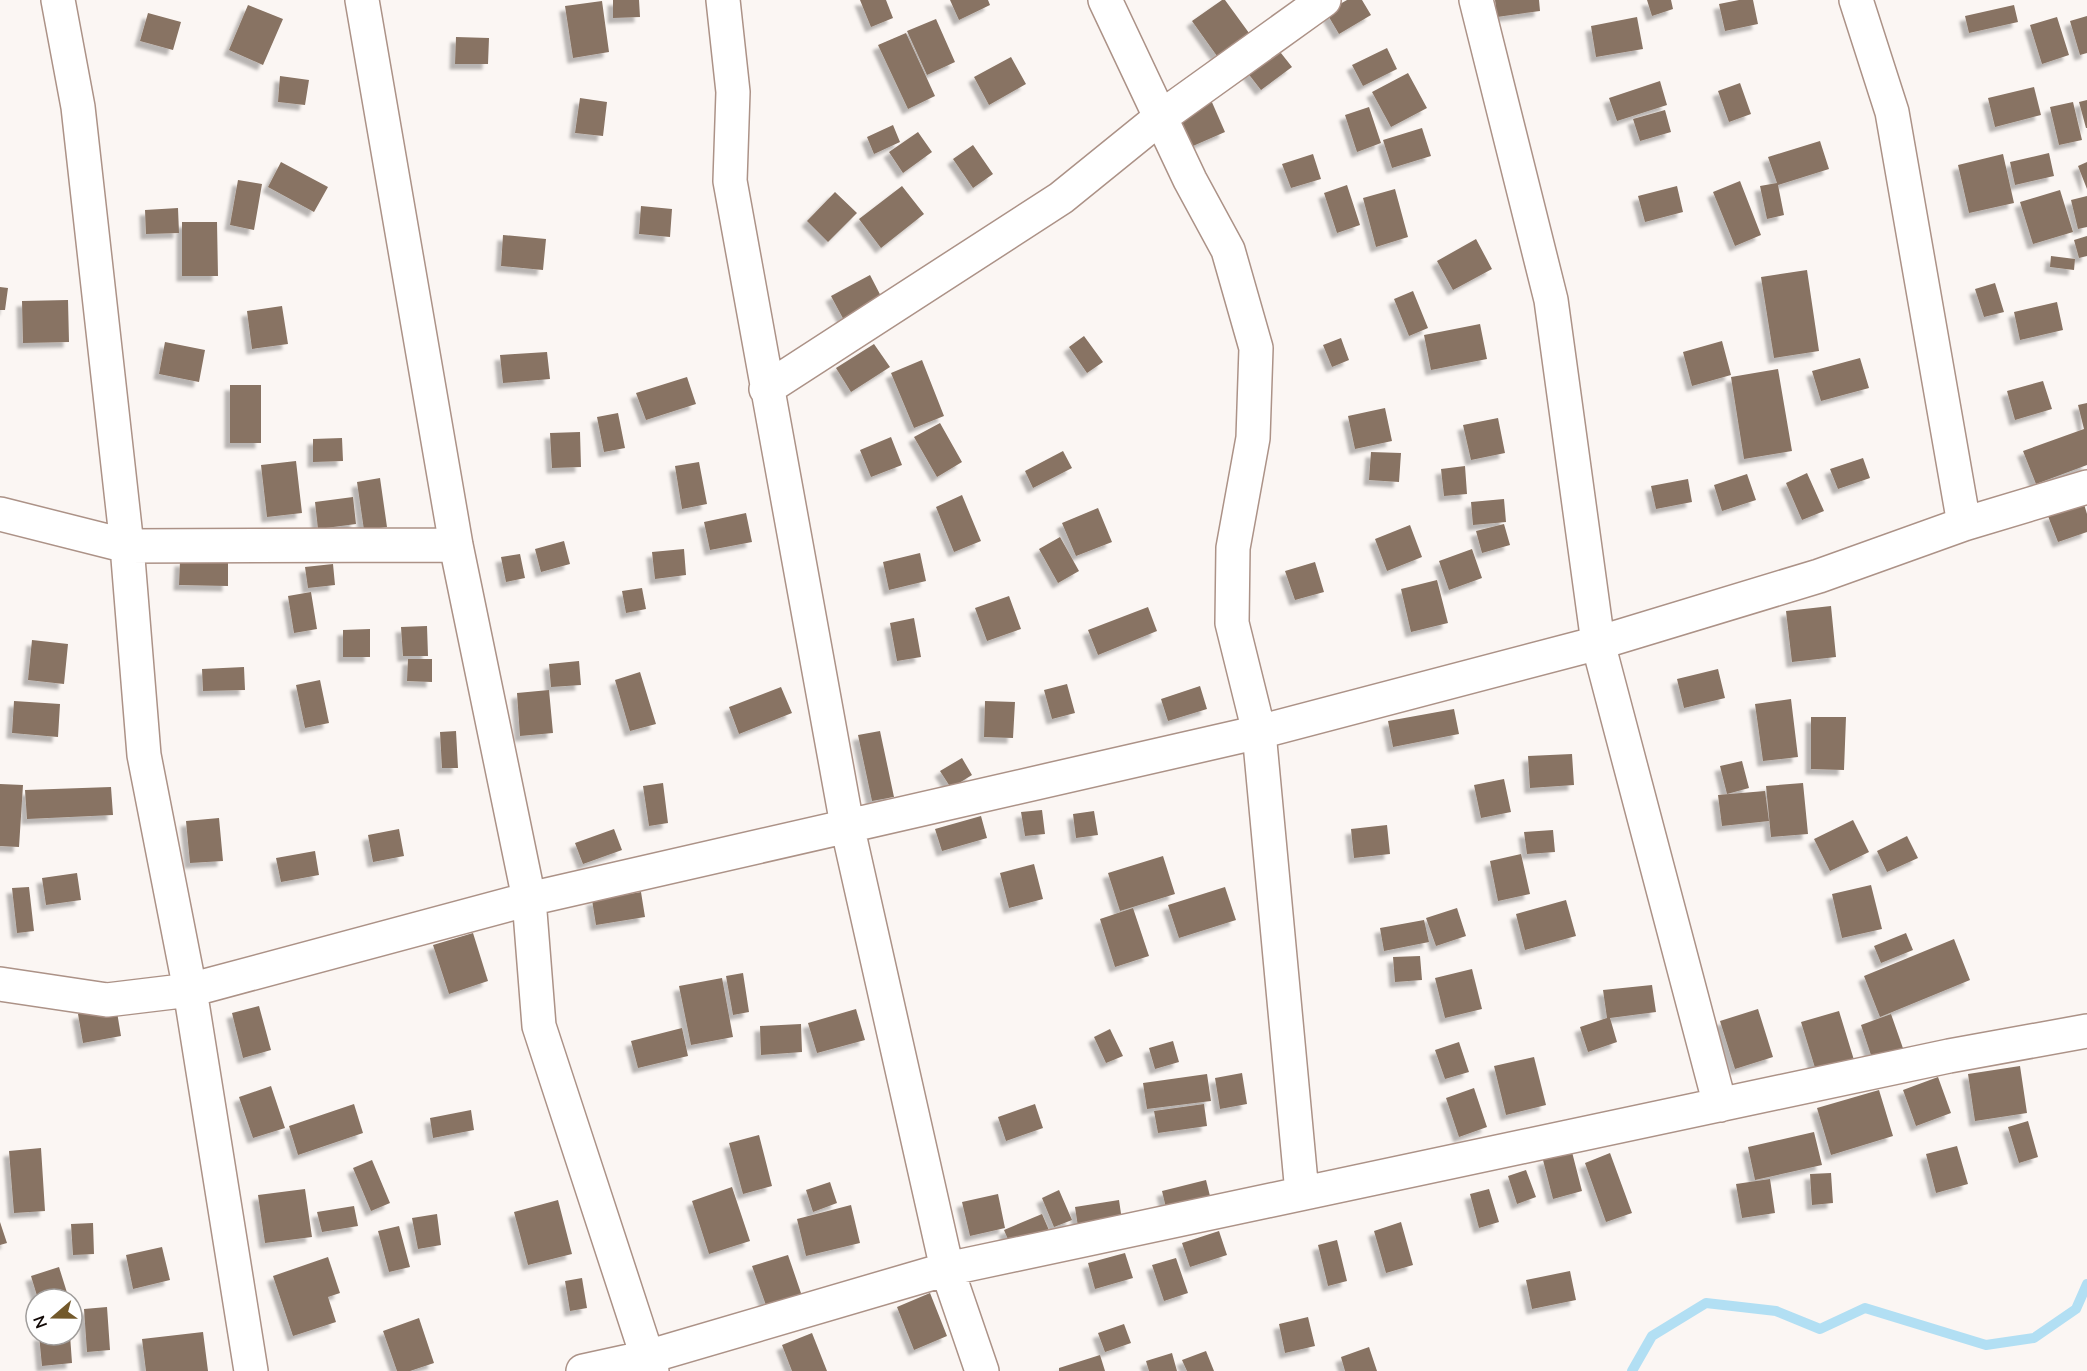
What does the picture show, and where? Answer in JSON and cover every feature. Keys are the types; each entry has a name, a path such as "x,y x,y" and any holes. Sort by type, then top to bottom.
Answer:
{"street":[{"path":"58,0 78,107 127,546 144,755 190,990 251,1371"},
{"path":"362,0 456,545 529,898 539,1026 650,1364"},
{"path":"723,0 733,92 730,181 847,825 947,1269 982,1371"},
{"path":"1105,0 1228,250 1256,348 1253,438 1233,548 1232,623 1259,732 1302,1193"},
{"path":"766,389 1061,198 1161,117 1324,0"},
{"path":"1476,0 1551,300 1598,643 1720,1105"},
{"path":"1856,0 1892,112 1964,524"},
{"path":"0,984 107,1000 190,990 529,898 1259,732 1598,643 1819,576 1964,524 2087,487"},
{"path":"0,514 127,546 456,545"},
{"path":"584,1371 650,1364 947,1269 1949,1056 2087,1031"}],"building":[{"path":"613,0 639,0 640,17 613,18"},
{"path":"860,0 886,0 893,18 871,27"},
{"path":"950,0 988,0 990,5 959,20"},
{"path":"1225,0 1249,33 1217,56 1192,21"},
{"path":"1347,0 1362,0 1371,15 1339,34 1326,12"},
{"path":"1495,0 1539,0 1540,11 1497,17"},
{"path":"1647,0 1671,0 1673,9 1652,16"},
{"path":"1753,0 1758,24 1725,31 1719,4"},
{"path":"602,1 609,52 573,58 565,6"},
{"path":"248,5 283,19 263,65 229,50"},
{"path":"2014,5 2018,22 1969,33 1965,16"},
{"path":"148,13 181,22 173,50 140,41"},
{"path":"2087,16 2087,53 2080,55 2070,21"},
{"path":"1637,17 1643,49 1596,57 1591,26"},
{"path":"2057,17 2069,55 2042,64 2030,25"},
{"path":"936,19 955,62 927,75 907,31"},
{"path":"906,33 935,96 908,109 878,45"},
{"path":"456,37 489,38 488,64 455,64"},
{"path":"1277,48 1292,67 1261,90 1247,72"},
{"path":"1387,48 1397,69 1363,86 1352,65"},
{"path":"1011,57 1026,84 989,105 974,77"},
{"path":"1408,73 1427,108 1391,127 1372,92"},
{"path":"280,76 309,80 305,105 278,102"},
{"path":"1660,81 1667,105 1617,121 1609,98"},
{"path":"1740,83 1751,114 1729,122 1718,91"},
{"path":"2034,87 2041,115 1995,127 1988,98"},
{"path":"580,98 607,102 603,136 575,133"},
{"path":"1211,100 1225,132 1186,149 1172,118"},
{"path":"2087,100 2087,128 2086,128 2079,102"},
{"path":"2073,102 2082,140 2059,145 2050,107"},
{"path":"1369,107 1381,143 1357,152 1345,115"},
{"path":"1665,110 1671,132 1640,141 1633,119"},
{"path":"893,125 900,142 874,154 867,137"},
{"path":"1422,128 1431,156 1392,168 1383,140"},
{"path":"918,132 932,152 903,173 889,152"},
{"path":"1820,141 1829,169 1778,185 1784,215 1767,219 1760,186 1777,183 1768,157"},
{"path":"973,145 993,174 973,188 953,159"},
{"path":"2049,153 2054,176 2015,185 2010,162"},
{"path":"1313,154 1321,179 1291,188 1282,164"},
{"path":"2003,154 2014,203 1969,213 1958,165"},
{"path":"281,162 328,187 314,212 268,187"},
{"path":"2087,162 2087,189 2078,166"},
{"path":"238,180 262,184 254,230 230,225"},
{"path":"1740,181 1761,235 1735,246 1713,192"},
{"path":"1347,185 1360,225 1337,233 1324,193"},
{"path":"902,186 924,214 881,248 859,219"},
{"path":"1677,186 1683,212 1645,222 1638,196"},
{"path":"1395,189 1408,237 1376,247 1363,198"},
{"path":"2060,190 2073,232 2033,244 2020,202"},
{"path":"835,192 857,213 828,242 807,221"},
{"path":"2087,196 2087,227 2078,229 2071,200"},
{"path":"641,206 672,209 670,237 639,234"},
{"path":"178,208 179,233 146,234 145,210"},
{"path":"182,222 217,222 218,276 182,276"},
{"path":"503,235 546,239 543,270 501,266"},
{"path":"2087,236 2087,256 2079,258 2074,240"},
{"path":"1476,239 1492,269 1453,290 1437,261"},
{"path":"2051,256 2075,259 2074,270 2050,267"},
{"path":"1807,270 1819,351 1774,358 1761,277"},
{"path":"870,275 885,304 846,324 831,296"},
{"path":"1995,283 2004,312 1984,317 1975,289"},
{"path":"0,287 8,288 5,310 0,310"},
{"path":"1413,291 1428,328 1409,336 1394,299"},
{"path":"68,300 69,342 23,343 22,301"},
{"path":"2057,302 2063,330 2020,340 2014,312"},
{"path":"282,306 288,344 252,349 247,311"},
{"path":"1480,324 1487,359 1431,370 1424,335"},
{"path":"1084,336 1103,362 1087,373 1069,347"},
{"path":"1341,338 1349,360 1332,367 1323,345"},
{"path":"1722,341 1731,375 1692,386 1683,352"},
{"path":"165,342 205,350 199,382 159,374"},
{"path":"874,344 890,367 851,392 836,368"},
{"path":"547,352 550,379 503,383 500,355"},
{"path":"1860,358 1869,388 1821,401 1812,371"},
{"path":"922,360 944,416 914,428 891,373"},
{"path":"1778,369 1792,451 1744,459 1731,377"},
{"path":"687,377 696,404 646,420 636,393"},
{"path":"2043,381 2052,409 2015,420 2007,391"},
{"path":"230,385 261,385 261,443 230,443"},
{"path":"2087,403 2087,465 2036,484 2023,451 2084,429 2078,405"},
{"path":"1385,408 1392,441 1355,449 1348,416"},
{"path":"618,413 625,448 604,452 597,417"},
{"path":"1498,418 1505,453 1471,460 1463,425"},
{"path":"940,423 962,462 937,477 914,437"},
{"path":"580,432 581,467 552,468 550,433"},
{"path":"891,437 902,465 871,477 860,450"},
{"path":"342,438 343,461 313,462 313,439"},
{"path":"1063,451 1072,468 1033,488 1025,471"},
{"path":"1371,452 1401,453 1399,482 1369,480"},
{"path":"1863,458 1870,478 1838,489 1830,469"},
{"path":"296,461 302,513 267,517 261,465"},
{"path":"699,462 707,504 682,509 675,466"},
{"path":"1465,466 1467,494 1444,496 1441,469"},
{"path":"1807,473 1824,511 1802,520 1786,483"},
{"path":"1747,474 1756,500 1722,511 1714,485"},
{"path":"380,478 387,527 364,530 357,482"},
{"path":"1688,479 1692,502 1656,509 1651,486"},
{"path":"962,495 981,541 954,552 936,507"},
{"path":"353,497 356,524 318,529 315,502"},
{"path":"1504,499 1506,522 1473,525 1471,502"},
{"path":"2084,504 2087,514 2087,532 2058,542 2048,516"},
{"path":"1098,508 1112,542 1076,556 1062,523"},
{"path":"746,513 752,542 710,550 704,522"},
{"path":"1504,524 1510,545 1482,553 1476,531"},
{"path":"1410,525 1422,557 1387,571 1375,539"},
{"path":"1060,537 1079,571 1058,583 1039,549"},
{"path":"564,541 570,564 541,572 535,549"},
{"path":"684,549 686,575 655,579 652,552"},
{"path":"1472,549 1482,578 1449,590 1439,561"},
{"path":"920,553 926,581 889,590 883,562"},
{"path":"520,554 525,578 506,582 501,557"},
{"path":"180,561 228,562 228,586 179,585"},
{"path":"1315,562 1324,592 1295,600 1285,571"},
{"path":"333,564 335,585 308,588 305,567"},
{"path":"1437,580 1448,623 1411,632 1401,589"},
{"path":"642,588 646,609 626,613 622,591"},
{"path":"311,592 317,629 294,633 288,596"},
{"path":"1009,596 1021,629 987,641 975,608"},
{"path":"1831,606 1836,657 1792,662 1786,611"},
{"path":"1148,607 1157,631 1098,655 1088,630"},
{"path":"914,618 921,657 897,661 890,623"},
{"path":"427,626 428,656 403,656 401,627"},
{"path":"370,629 370,657 343,657 343,630"},
{"path":"32,640 68,644 64,684 28,680"},
{"path":"408,659 432,659 432,682 407,681"},
{"path":"579,661 581,685 551,687 549,664"},
{"path":"244,667 245,690 203,691 202,669"},
{"path":"1718,669 1725,698 1684,708 1677,679"},
{"path":"640,672 656,724 630,731 615,680"},
{"path":"320,680 329,723 305,728 296,685"},
{"path":"1067,684 1075,713 1052,719 1044,690"},
{"path":"1200,686 1207,709 1168,721 1161,699"},
{"path":"781,687 792,713 739,734 729,707"},
{"path":"549,690 553,733 520,736 517,693"},
{"path":"1791,699 1798,757 1763,761 1755,704"},
{"path":"14,701 60,704 58,737 12,733"},
{"path":"985,701 1015,702 1013,738 984,737"},
{"path":"1454,709 1459,734 1393,747 1388,721"},
{"path":"1811,717 1846,717 1844,770 1811,769"},
{"path":"456,731 458,768 442,768 440,732"},
{"path":"880,731 894,797 872,801 858,735"},
{"path":"1572,754 1574,785 1530,788 1528,756"},
{"path":"962,758 972,775 951,788 940,771"},
{"path":"1742,761 1749,788 1727,794 1720,766"},
{"path":"1504,779 1511,812 1481,818 1474,785"},
{"path":"663,783 668,823 649,826 643,786"},
{"path":"1803,783 1808,834 1771,837 1766,786"},
{"path":"0,784 23,785 19,847 0,846"},
{"path":"111,787 113,815 27,819 25,790"},
{"path":"1765,791 1769,821 1722,826 1718,795"},
{"path":"1042,810 1045,834 1025,836 1021,812"},
{"path":"1094,811 1098,835 1076,838 1073,814"},
{"path":"981,816 987,838 942,851 935,829"},
{"path":"219,818 223,861 190,863 186,821"},
{"path":"1853,820 1869,852 1830,871 1814,839"},
{"path":"1387,825 1390,854 1354,858 1351,829"},
{"path":"399,829 404,856 373,862 368,835"},
{"path":"614,829 622,850 583,864 575,843"},
{"path":"1553,830 1555,852 1527,854 1524,832"},
{"path":"1907,836 1918,858 1887,872 1877,851"},
{"path":"315,851 319,875 281,882 276,858"},
{"path":"1521,854 1530,894 1498,901 1490,861"},
{"path":"1163,856 1175,894 1120,911 1108,873"},
{"path":"1034,864 1043,899 1009,908 1000,873"},
{"path":"77,873 81,900 46,905 42,878"},
{"path":"1871,885 1882,929 1842,938 1832,894"},
{"path":"29,887 34,931 17,933 12,888"},
{"path":"1225,887 1236,920 1179,938 1168,905"},
{"path":"641,892 645,917 596,925 592,900"},
{"path":"1566,900 1576,936 1525,950 1516,914"},
{"path":"1133,908 1149,956 1115,967 1100,919"},
{"path":"1457,908 1466,936 1436,946 1426,918"},
{"path":"1424,920 1429,942 1384,951 1380,928"},
{"path":"473,933 488,981 449,994 433,945"},
{"path":"1906,933 1913,950 1881,963 1874,946"},
{"path":"1954,939 1970,980 1880,1017 1864,976"},
{"path":"1420,956 1422,980 1395,982 1393,957"},
{"path":"1472,969 1482,1009 1445,1018 1435,978"},
{"path":"743,973 749,1012 733,1015 726,976"},
{"path":"722,978 733,1037 691,1045 679,986"},
{"path":"1652,985 1656,1012 1610,1018 1617,1042 1588,1052 1580,1027 1607,1018 1603,990"},
{"path":"116,1006 121,1036 83,1043 78,1014"},
{"path":"259,1006 271,1050 243,1058 232,1013"},
{"path":"856,1009 865,1040 817,1053 808,1023"},
{"path":"1758,1009 1773,1057 1735,1069 1720,1021"},
{"path":"1839,1011 1854,1060 1816,1071 1801,1022"},
{"path":"1891,1014 1905,1054 1874,1064 1861,1025"},
{"path":"801,1024 802,1052 761,1055 760,1026"},
{"path":"682,1028 688,1056 638,1068 631,1041"},
{"path":"1110,1029 1123,1056 1106,1063 1094,1037"},
{"path":"1173,1041 1179,1062 1155,1069 1149,1048"},
{"path":"1459,1042 1469,1072 1445,1079 1435,1050"},
{"path":"1534,1057 1546,1105 1506,1115 1494,1066"},
{"path":"2020,1066 2027,1113 1975,1121 1968,1074"},
{"path":"1242,1073 1247,1104 1220,1109 1215,1078"},
{"path":"1207,1074 1211,1101 1147,1109 1143,1083"},
{"path":"1938,1077 1951,1113 1916,1126 1903,1090"},
{"path":"271,1086 285,1128 253,1138 239,1097"},
{"path":"1474,1088 1487,1127 1459,1137 1446,1098"},
{"path":"1879,1090 1893,1136 1831,1155 1817,1108"},
{"path":"354,1104 363,1133 298,1155 289,1126"},
{"path":"1035,1104 1043,1128 1006,1141 998,1117"},
{"path":"1204,1104 1207,1126 1158,1133 1154,1111"},
{"path":"471,1110 474,1130 433,1138 430,1118"},
{"path":"2028,1121 2038,1157 2019,1163 2008,1127"},
{"path":"1814,1132 1822,1165 1755,1180 1748,1147"},
{"path":"759,1135 772,1186 743,1194 729,1143"},
{"path":"1957,1146 1968,1184 1936,1193 1926,1154"},
{"path":"41,1148 45,1211 14,1213 9,1151"},
{"path":"1572,1152 1582,1191 1553,1199 1543,1160"},
{"path":"1610,1153 1632,1213 1606,1222 1585,1163"},
{"path":"372,1160 390,1203 371,1211 353,1168"},
{"path":"1526,1170 1536,1197 1517,1204 1508,1176"},
{"path":"1831,1173 1833,1203 1812,1205 1810,1174"},
{"path":"1770,1179 1775,1213 1742,1218 1736,1184"},
{"path":"1206,1180 1212,1204 1168,1216 1162,1191"},
{"path":"830,1182 837,1203 813,1212 806,1190"},
{"path":"732,1187 750,1241 709,1254 692,1201"},
{"path":"305,1189 312,1237 265,1243 258,1195"},
{"path":"1489,1189 1499,1222 1479,1228 1470,1194"},
{"path":"1059,1190 1072,1220 1054,1227 1042,1198"},
{"path":"998,1194 1005,1228 970,1236 962,1202"},
{"path":"558,1200 572,1254 528,1265 514,1212"},
{"path":"1119,1200 1123,1227 1079,1233 1075,1207"},
{"path":"851,1205 860,1243 806,1256 797,1219"},
{"path":"354,1206 358,1226 322,1232 317,1212"},
{"path":"437,1214 441,1245 418,1249 412,1218"},
{"path":"1042,1214 1051,1235 1013,1251 1004,1230"},
{"path":"0,1222 7,1243 0,1245"},
{"path":"1401,1222 1413,1265 1386,1273 1374,1231"},
{"path":"93,1223 94,1254 73,1255 71,1224"},
{"path":"399,1226 410,1267 389,1272 378,1231"},
{"path":"1219,1231 1227,1255 1190,1267 1182,1243"},
{"path":"1337,1240 1347,1281 1328,1286 1318,1245"},
{"path":"162,1247 170,1280 133,1289 126,1255"},
{"path":"1125,1253 1133,1278 1095,1289 1088,1263"},
{"path":"788,1255 802,1296 767,1308 752,1266"},
{"path":"328,1257 340,1293 328,1297 336,1322 293,1336 273,1276"},
{"path":"1176,1258 1188,1293 1164,1301 1152,1265"},
{"path":"59,1267 65,1287 34,1287 31,1276"},
{"path":"1570,1271 1576,1300 1532,1309 1526,1280"},
{"path":"582,1278 587,1308 570,1311 565,1281"},
{"path":"930,1293 947,1336 914,1350 897,1307"},
{"path":"107,1307 110,1350 87,1352 84,1309"},
{"path":"1308,1317 1315,1346 1285,1353 1279,1324"},
{"path":"419,1318 434,1363 410,1371 397,1371 383,1331"},
{"path":"1124,1324 1131,1343 1105,1352 1098,1333"},
{"path":"203,1332 208,1371 146,1371 142,1339"},
{"path":"812,1333 827,1371 792,1371 782,1345"},
{"path":"40,1347 71,1347 72,1363 42,1366"},
{"path":"1369,1347 1377,1371 1345,1371 1341,1357"},
{"path":"1206,1351 1214,1371 1187,1371 1182,1360"},
{"path":"1172,1353 1177,1371 1149,1371 1146,1361"},
{"path":"1100,1355 1105,1371 1059,1371 1059,1368"}],"waterway":[{"path":"1632,1371 1652,1336 1706,1303 1776,1311 1820,1329 1865,1308 1986,1345 2034,1338 2076,1309 2087,1284"}]}
